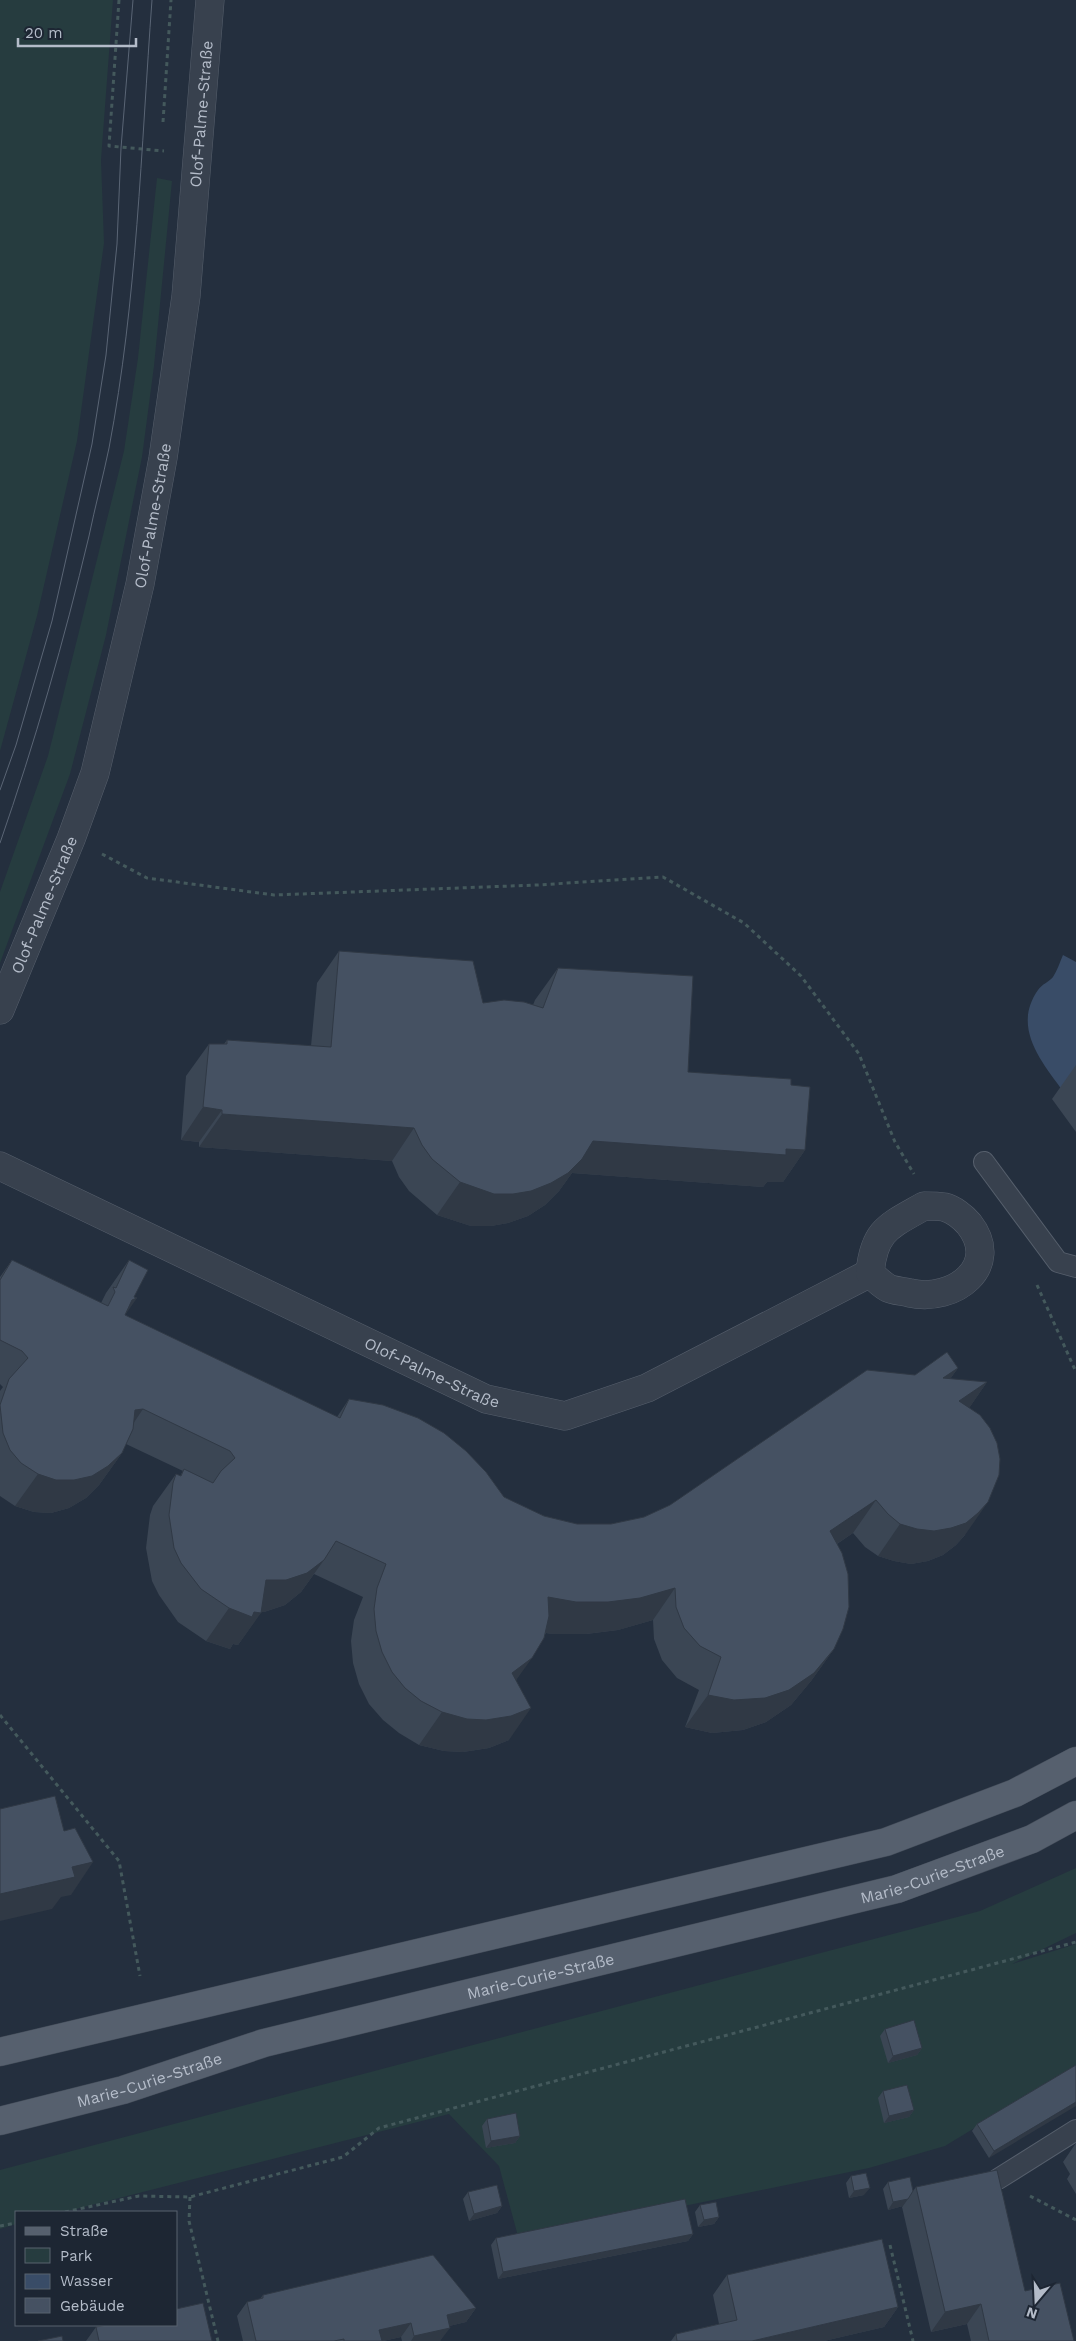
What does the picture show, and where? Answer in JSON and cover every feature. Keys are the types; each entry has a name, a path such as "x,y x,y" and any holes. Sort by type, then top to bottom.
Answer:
{"main road":[{"path":"0,2052 886,1842 1015,1793 1076,1760"},
{"name":"Marie-Curie-Straße","path":"0,2121 123,2090 264,2043 897,1889 1032,1839 1076,1815"}],"street":[{"name":"Olof-Palme-Straße","path":"0,1010 72,839 95,773 140,584 163,458 186,296 210,0"},
{"name":"Olof-Palme-Straße","path":"0,1166 486,1399 565,1416 647,1388 870,1273"}],"lane":[{"path":"984,1162 1058,1262 1076,1267"},
{"path":"998,2178 1076,2130"}],"path":[{"path":"119,0 110,146 161,150 162,141"},
{"path":"162,132 171,0"},
{"path":"94,850 147,878 274,895 537,885 663,877 744,923 801,976 859,1054 895,1142 916,1178"},
{"path":"1035,1281 1076,1372"},
{"path":"0,1715 119,1861 140,1976"},
{"path":"70,2211 139,2196 190,2196 343,2157 379,2128 1076,1942"},
{"path":"998,2178 1076,2220"},
{"path":"190,2196 189,2221 218,2341"},
{"path":"0,2226 15,2223"},
{"path":"890,2245 913,2341"}],"green space":[{"path":"0,0 113,0 101,160 104,243 77,441 37,616 0,751"},
{"path":"157,178 172,181 154,366 142,457 106,635 70,774 0,963 0,892 48,756 124,451 138,358"},
{"path":"1076,1868 1076,1933 1012,1964 1076,1944 1076,2066 945,2146 869,2168 519,2240 499,2166 449,2114 68,2211 15,2211 15,2224 0,2229 0,2170 980,1911"}],"water":[{"path":"1063,955 1076,962 1076,1082 1063,1091 1046,1068 1032,1043 1028,1017 1031,1004 1038,990 1053,977"}],"building":[{"path":"339,951 473,961 483,1003 504,1000 524,1002 543,1008 558,968 693,976 688,1072 791,1079 791,1085 810,1087 805,1150 786,1149 786,1155 593,1141 582,1159 568,1173 551,1183 531,1191 513,1194 494,1194 460,1182 432,1159 422,1145 414,1128 222,1114 222,1110 203,1107 209,1044 227,1044 227,1040 331,1047"},
{"path":"12,1260 108,1306 115,1292 113,1287 116,1288 129,1260 148,1270 134,1297 137,1298 132,1300 125,1315 340,1418 349,1399 383,1405 418,1418 444,1433 466,1451 486,1472 504,1497 544,1516 577,1524 611,1524 644,1517 670,1505 867,1370 915,1375 947,1352 958,1368 943,1378 987,1382 959,1401 980,1415 990,1428 997,1443 1000,1459 999,1475 988,1502 966,1523 951,1528 934,1531 900,1524 876,1500 830,1531 842,1553 848,1574 849,1607 843,1629 834,1649 814,1673 789,1690 765,1698 734,1700 708,1695 721,1657 700,1646 684,1628 676,1607 675,1588 640,1598 608,1602 576,1602 548,1597 549,1616 544,1638 532,1658 512,1673 531,1708 511,1716 486,1720 467,1719 442,1712 421,1701 405,1688 392,1672 382,1652 376,1631 374,1609 377,1588 386,1564 336,1541 324,1560 307,1573 286,1580 266,1580 261,1613 254,1612 252,1617 229,1608 201,1589 181,1563 174,1548 169,1515 173,1483 176,1474 181,1476 184,1469 213,1483 221,1471 235,1458 230,1451 143,1409 135,1410 133,1429 122,1453 108,1466 92,1476 74,1480 56,1480 38,1474 21,1463 10,1450 3,1433 0,1405 9,1379 28,1358 22,1351 0,1340 0,1280"},
{"path":"55,1796 64,1831 75,1828 93,1862 72,1867 75,1877 0,1894 0,1809"},
{"path":"914,2020 922,2048 893,2056 885,2029"},
{"path":"1076,2065 1076,2102 994,2151 977,2124"},
{"path":"907,2085 914,2110 889,2116 883,2091"},
{"path":"516,2113 520,2136 491,2141 487,2119"},
{"path":"997,2170 1025,2291 1060,2283 1074,2341 989,2341 981,2304 945,2312 916,2187"},
{"path":"866,2173 870,2188 854,2191 851,2176"},
{"path":"910,2177 913,2191 908,2199 893,2202 888,2182"},
{"path":"497,2185 502,2206 474,2214 468,2192"},
{"path":"685,2199 693,2234 503,2272 496,2238"},
{"path":"716,2202 719,2217 704,2220 700,2205"},
{"path":"882,2239 898,2307 752,2341 677,2341 676,2334 737,2320 727,2275"},
{"path":"433,2255 476,2308 447,2315 450,2328 414,2336 411,2323 379,2330 382,2341 344,2341 344,2339 334,2341 256,2341 247,2302 263,2298 263,2295"},
{"path":"203,2303 212,2341 99,2341 96,2327 178,2326 178,2309"},
{"path":"62,2336 63,2341 38,2341"}],"tram line":[{"path":"0,790 16,745 52,621 92,444 106,355 117,244 121,148 133,0"},
{"path":"0,843 37,729 59,653 109,448 126,337 132,281 152,0"}]}
